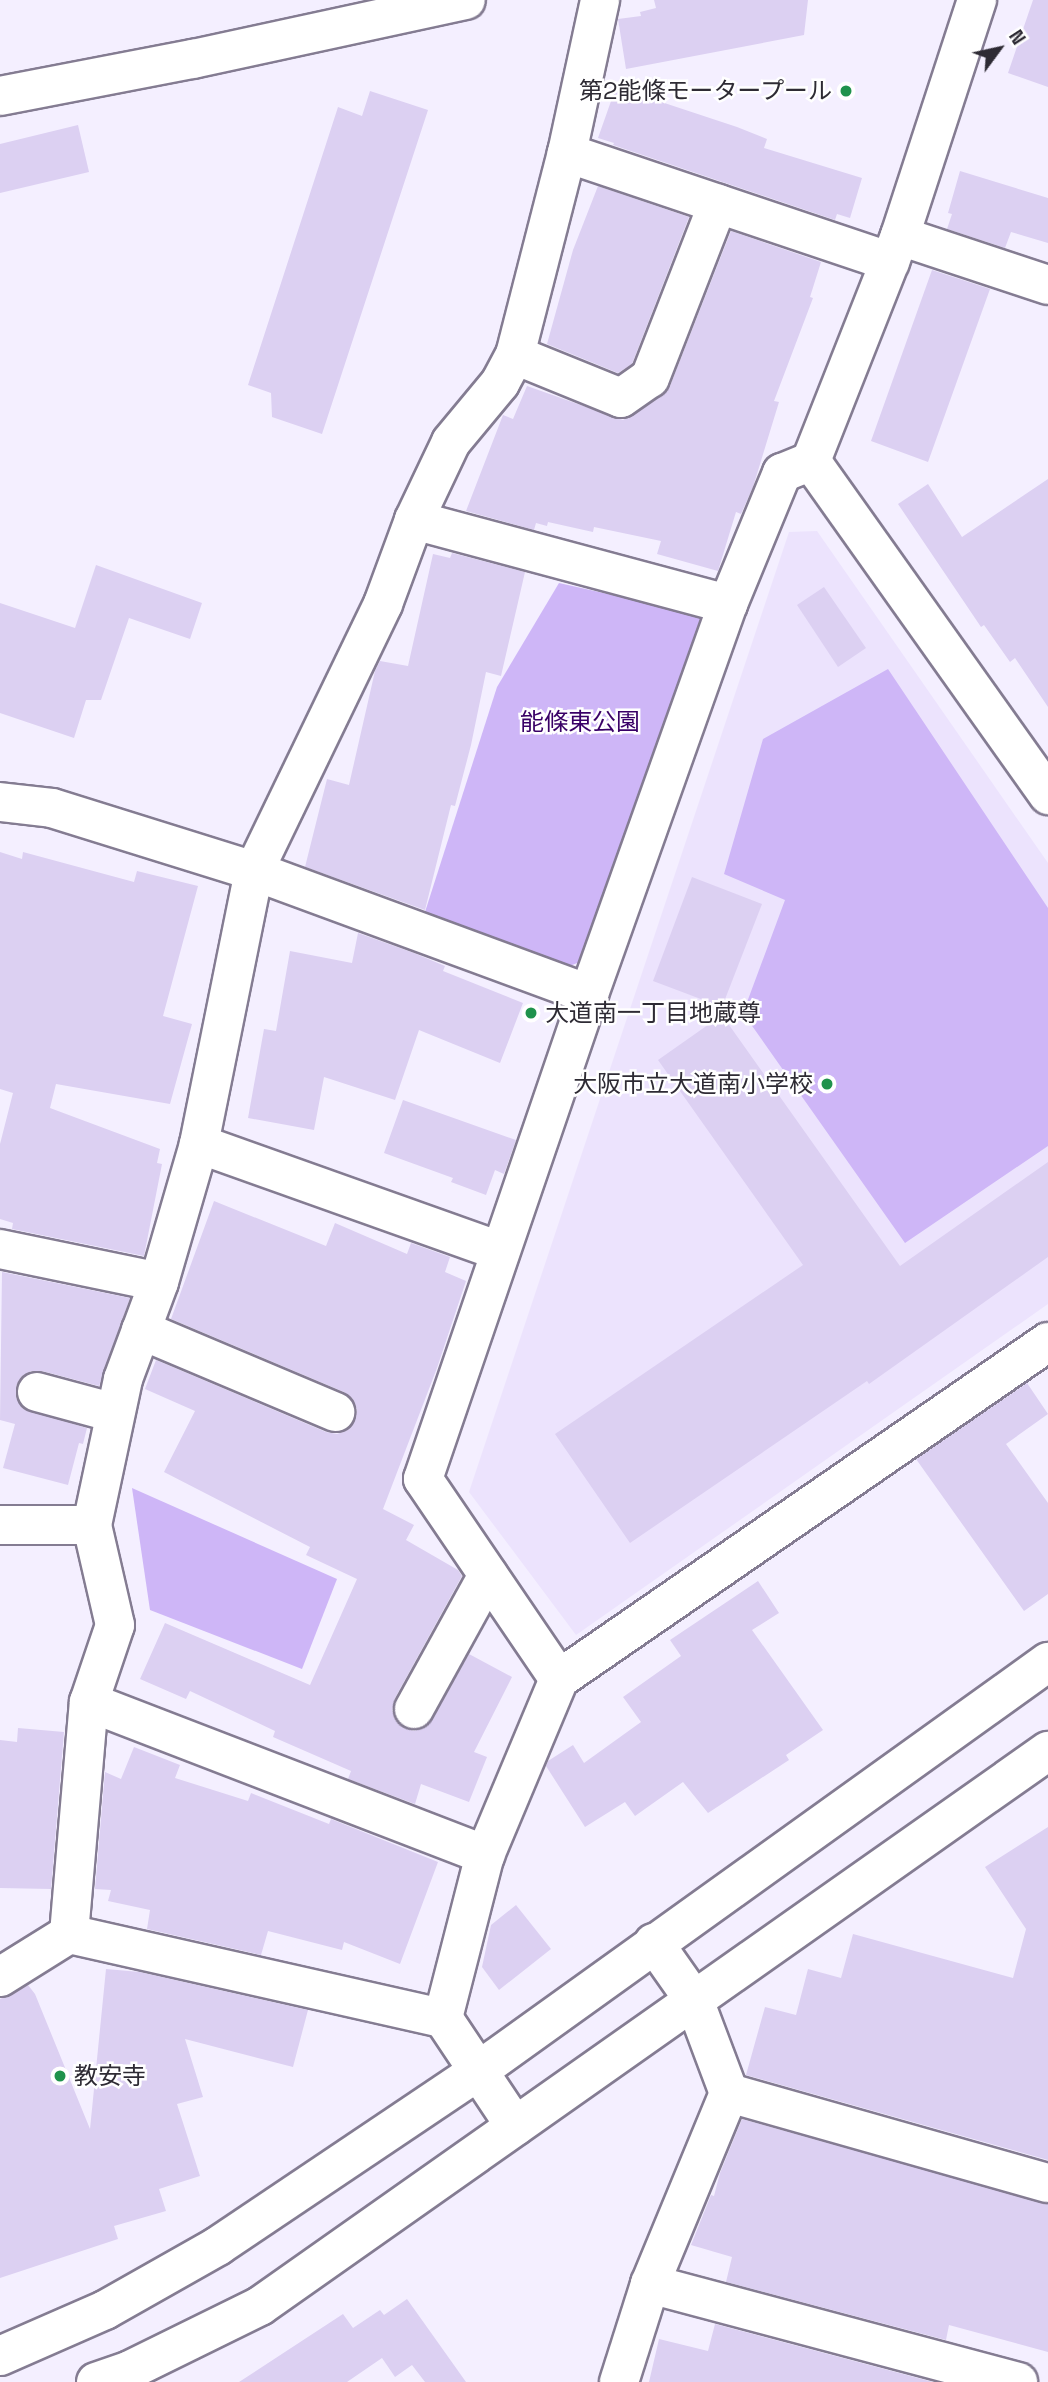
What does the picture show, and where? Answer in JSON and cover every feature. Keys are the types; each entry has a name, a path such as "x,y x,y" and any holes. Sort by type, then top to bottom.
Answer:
{"street":[{"path":"0,96 193,59 466,0"},
{"path":"69,1934 89,1702 115,1625 92,1525 123,1379 159,1282 200,1144 254,871 383,604 414,520 451,442 500,383 515,355 567,153 600,0"},
{"path":"559,1679 423,1479 589,994 728,604 782,473 811,461 895,249 978,0"},
{"path":"567,153 718,204 1048,285"},
{"path":"515,355 621,398 650,378 718,204"},
{"path":"811,461 1044,778"},
{"path":"414,520 728,604"},
{"path":"0,802 52,808 254,871 589,994"},
{"path":"200,1144 500,1251"},
{"path":"0,1249 159,1282"},
{"path":"141,1330 335,1412"},
{"path":"443,2018 485,1855 559,1679 1048,1342"},
{"path":"37,1392 116,1413"},
{"path":"0,1525 92,1525"},
{"path":"414,1709 488,1575"},
{"path":"0,2356 105,2310 218,2246 478,2071 1048,1662"},
{"path":"89,1702 485,1855"},
{"path":"96,2382 130,2370 260,2306 1048,1751"},
{"path":"0,1977 69,1934 443,2018 515,2126"},
{"path":"619,2382 650,2284 729,2093 694,2000 654,1943"},
{"path":"729,2093 1048,2183"},
{"path":"650,2284 1018,2382"}],"shaded area":[{"name":"大阪市立大道南小学校","path":"817,531 1048,863 1048,1304 576,1635 469,1492 789,532"}],"green space":[{"name":"能條東公園","path":"559,583 697,614 707,629 590,958 567,967 425,912 497,687"},
{"path":"888,669 1048,908 1048,1146 905,1243 743,1013 785,900 724,874 763,739"},
{"path":"132,1488 337,1579 302,1669 150,1610"}],"building":[{"path":"654,0 808,0 804,35 626,69 618,19 641,16 640,12 656,8"},
{"path":"1033,0 1048,0 1048,87 1008,73"},
{"path":"616,87 767,139 764,148 862,178 850,218 837,214 835,220 598,138"},
{"path":"370,91 428,110 322,434 272,417 271,393 248,385 338,107 362,116"},
{"path":"78,125 89,172 0,193 0,144"},
{"path":"960,171 1048,198 1048,243 1011,232 1005,248 947,229 952,214 948,213"},
{"path":"598,186 689,217 632,364 618,373 547,344 573,250"},
{"path":"731,231 821,262 810,297 813,298 774,401 779,402 753,487 741,514 736,512 718,571 657,554 661,541 594,527 593,532 548,522 547,526 536,523 534,530 466,511 503,415 513,419 527,386 623,420 663,395 670,386"},
{"path":"932,270 990,289 928,462 871,441"},
{"path":"1048,479 1048,707 1015,658 1010,662 984,625 981,627 898,504 928,484 962,537"},
{"path":"452,553 525,572 501,676 486,672 471,745 455,806 451,805 425,910 305,867 327,779 349,785 375,671 380,661 408,666 433,554 450,558"},
{"path":"96,565 202,603 190,639 129,618 101,700 86,700 74,738 0,713 0,603 75,628"},
{"path":"824,587 866,648 838,667 797,605"},
{"path":"0,852 22,859 23,852 134,882 137,871 198,886 163,1016 192,1024 170,1104 56,1084 50,1108 160,1149 157,1163 162,1164 144,1256 12,1229 13,1223 0,1219 0,1144 13,1093 0,1089"},
{"path":"692,877 762,904 722,1007 653,981"},
{"path":"358,933 445,966 443,971 523,1003 500,1063 419,1030 395,1100 324,1077 314,1130 248,1118 264,1029 276,1031 290,951 352,963"},
{"path":"722,1015 900,1266 1048,1162 1048,1257 869,1384 867,1381 630,1543 555,1434 803,1265 658,1060"},
{"path":"403,1100 516,1140 504,1174 495,1170 486,1195 451,1182 453,1178 384,1153"},
{"path":"214,1201 326,1246 335,1223 407,1254 411,1243 450,1257 445,1272 466,1281 437,1368 383,1509 414,1525 406,1540 458,1570 462,1576 395,1698 392,1710 396,1721 404,1728 414,1731 426,1727 469,1654 512,1677 474,1752 487,1757 469,1802 421,1784 415,1804 348,1779 351,1771 273,1737 275,1731 190,1691 186,1699 140,1679 165,1623 310,1685 357,1579 306,1555 310,1547 164,1472 195,1411 145,1389 156,1360 326,1432 337,1434 348,1430 355,1420 357,1410 353,1399 344,1392 171,1319"},
{"path":"2,1272 130,1298 99,1386 42,1371 31,1371 22,1376 16,1386 16,1397 22,1408 87,1428 83,1444 79,1443 68,1485 3,1468 15,1424 0,1420"},
{"path":"1027,1383 1048,1414 1006,1444 1048,1503 1048,1594 1024,1611 916,1459"},
{"path":"758,1581 779,1613 752,1630 823,1730 786,1755 789,1760 708,1813 683,1782 635,1816 625,1802 585,1827 546,1766 548,1761 573,1745 584,1763 641,1722 623,1697 681,1656 670,1640"},
{"path":"18,1728 64,1732 51,1889 0,1888 0,1740 17,1742"},
{"path":"134,1747 180,1765 175,1778 248,1801 251,1793 329,1824 331,1819 438,1862 400,1964 344,1942 342,1950 268,1931 261,1955 147,1929 150,1910 108,1901 111,1890 95,1889 105,1772 121,1779"},
{"path":"1048,1827 1048,2160 746,2075 765,2007 796,2015 808,1969 841,1978 853,1934 1013,1978 1026,1929 985,1867"},
{"path":"516,1905 551,1949 499,1990 482,1967 491,1925"},
{"path":"106,1969 140,1972 308,2010 293,2067 185,2039 203,2097 177,2104 200,2176 159,2189 166,2211 114,2226 118,2239 0,2278 0,1999 28,1985 35,1994 90,2129"},
{"path":"742,2119 1048,2204 1048,2352 949,2325 946,2340 726,2282 732,2257 691,2245 711,2195 714,2196 720,2173"},
{"path":"407,2299 466,2382 425,2382 412,2365 395,2377 382,2358 347,2382 239,2382 343,2314 353,2328 380,2310 384,2315"},
{"path":"715,2324 933,2382 649,2382 659,2339 708,2351"}],"place":[{"name":"第2能條モータープール","path":"846,91"},
{"name":"大道南一丁目地蔵尊","path":"531,1013"},
{"name":"大阪市立大道南小学校","path":"827,1084"},
{"name":"教安寺","path":"60,2076"}]}
